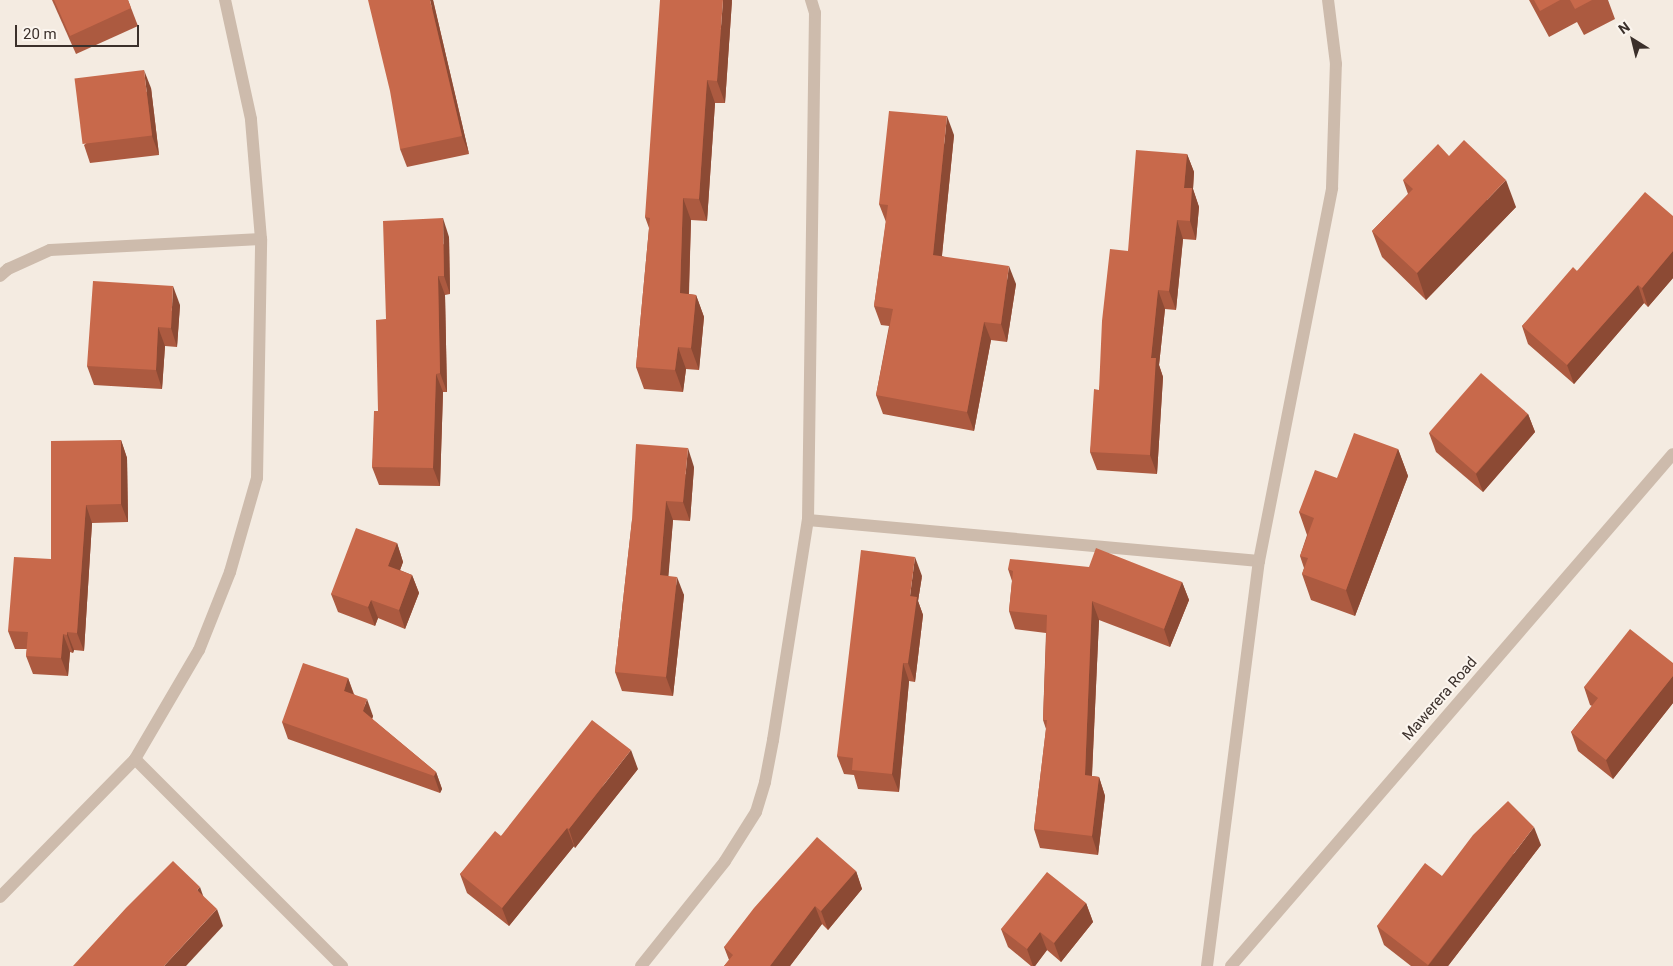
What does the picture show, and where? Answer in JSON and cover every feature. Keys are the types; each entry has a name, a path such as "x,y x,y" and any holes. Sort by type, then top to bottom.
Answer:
{"street":[{"path":"0,897 135,759 199,650 230,572 257,478 261,239 251,119 225,0"},
{"path":"641,966 725,861 756,812 765,782 773,740 808,520 814,13 811,0"},
{"path":"1207,966 1259,561 1332,188 1336,64 1328,0"},
{"path":"0,276 8,269 50,250 261,239"},
{"name":"Mawerera Road","path":"1231,966 1673,454"},
{"path":"808,520 1259,561"},
{"path":"135,759 342,966"}],"building":[{"path":"54,0 128,0 131,8 70,36"},
{"path":"368,0 430,0 462,136 400,149 390,91"},
{"path":"660,0 723,0 717,81 707,80 699,199 683,198 680,293 696,295 691,348 678,347 675,370 636,367 650,218 645,217"},
{"path":"1534,0 1560,0 1540,11"},
{"path":"1570,0 1592,0 1575,9"},
{"path":"144,70 152,136 83,144 75,79"},
{"path":"889,111 947,116 933,255 1009,266 1001,324 984,322 967,412 876,395 893,309 874,306 888,205 879,204"},
{"path":"1464,140 1506,180 1417,273 1372,231 1413,189 1403,180 1438,144 1449,156"},
{"path":"1136,150 1187,154 1184,188 1192,188 1190,221 1177,220 1169,291 1158,290 1151,358 1156,358 1150,455 1090,452 1094,389 1099,390 1102,321 1110,249 1128,251"},
{"path":"1645,192 1673,216 1673,251 1642,288 1638,285 1567,365 1522,326 1573,267 1577,271"},
{"path":"443,218 444,276 438,276 440,373 436,374 433,468 372,467 374,411 378,411 376,320 386,319 383,221"},
{"path":"93,281 173,286 171,328 158,327 156,370 87,366"},
{"path":"1481,373 1528,414 1476,473 1429,433"},
{"path":"1354,433 1398,449 1346,590 1302,574 1308,558 1300,556 1314,518 1299,512 1315,470 1337,478"},
{"path":"121,440 121,504 86,505 77,633 67,632 67,635 63,634 61,658 26,656 28,632 8,631 14,557 51,559 51,441"},
{"path":"636,444 688,448 683,502 666,501 660,575 677,577 666,677 615,672 632,520"},
{"path":"356,528 397,543 388,566 412,575 399,610 371,600 368,607 331,594"},
{"path":"1096,548 1182,582 1164,629 1092,601 1085,775 1099,777 1092,836 1034,829 1047,720 1043,720 1047,615 1009,611 1013,571 1008,569 1010,559 1089,567"},
{"path":"861,550 915,557 910,596 917,597 908,663 903,663 892,774 852,770 853,758 837,756"},
{"path":"1630,629 1673,663 1673,676 1606,760 1571,732 1598,698 1584,687"},
{"path":"303,663 348,678 344,691 367,699 363,711 436,772 434,776 282,722"},
{"path":"592,720 631,750 569,829 567,828 502,908 460,874 495,831 501,836"},
{"path":"1508,801 1534,827 1428,965 1377,926 1425,863 1442,876 1473,835"},
{"path":"817,837 856,871 821,911 815,906 770,966 724,966 733,955 724,947 754,908"},
{"path":"173,861 200,887 197,890 217,909 164,966 73,966 126,908"},
{"path":"1047,872 1086,903 1054,943 1040,932 1027,949 1001,929"}]}
